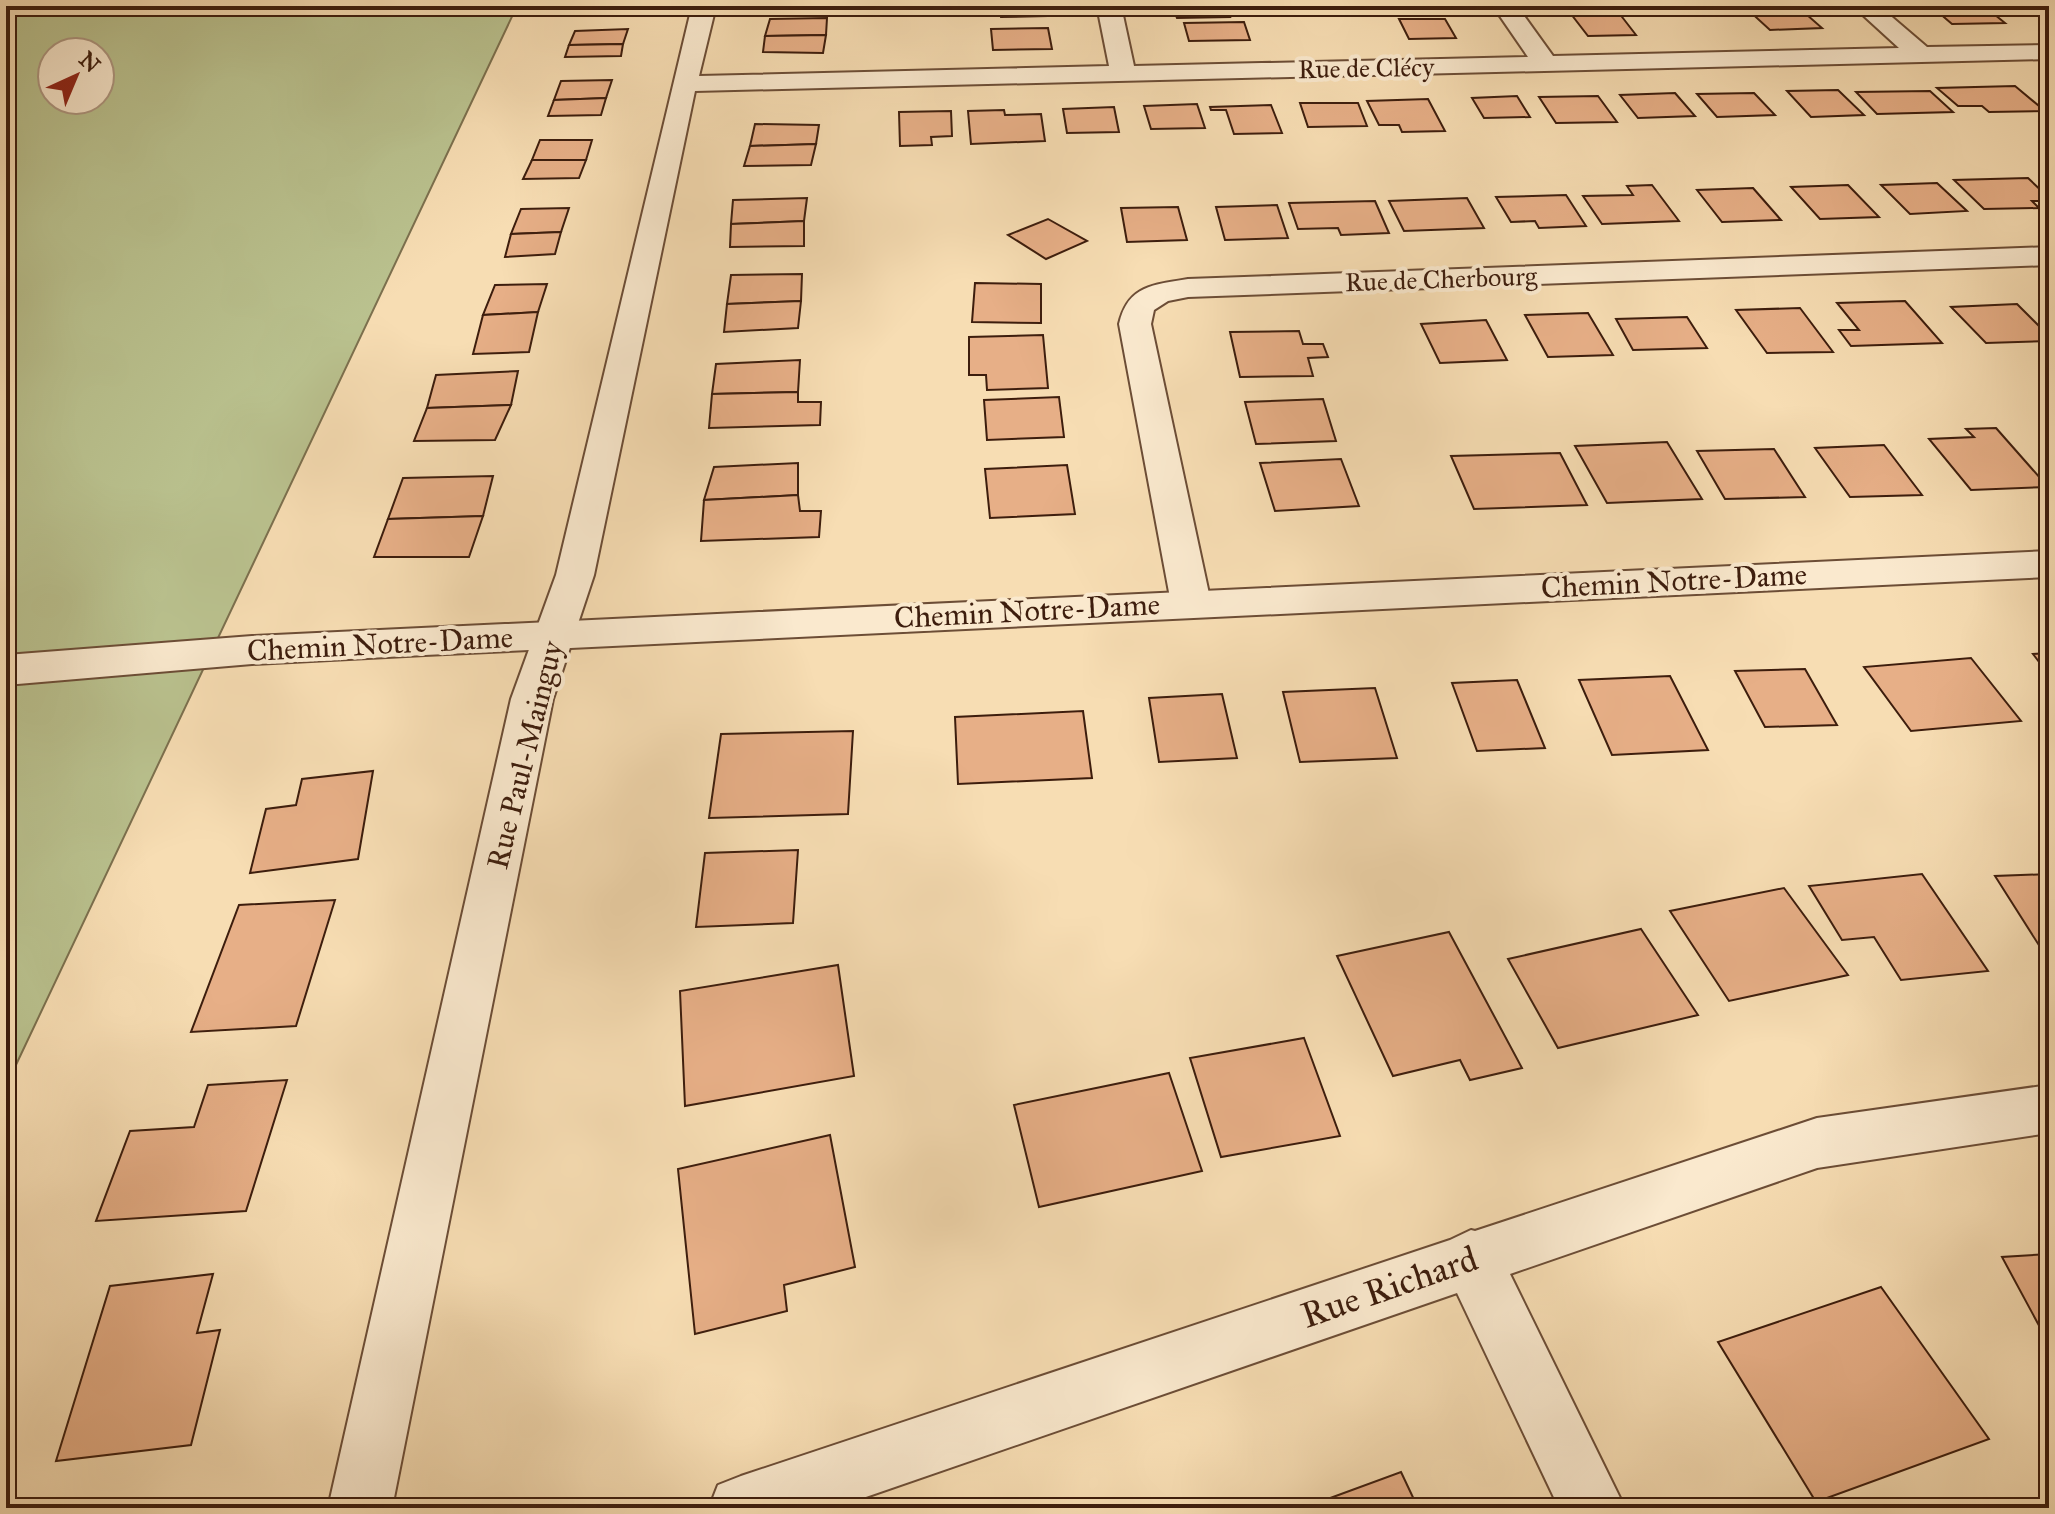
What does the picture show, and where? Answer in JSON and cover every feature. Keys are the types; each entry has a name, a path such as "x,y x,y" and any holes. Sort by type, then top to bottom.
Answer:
{"street":[{"name":"Rue Paul-Mainguy","path":"360,1508 532,699 575,575 704,6"},
{"path":"1109,6 1123,74"},
{"path":"1505,6 1546,64"},
{"path":"1865,6 1920,54"},
{"name":"Rue de Clécy","path":"684,84 2049,52"},
{"name":"Rue de Cherbourg","path":"1191,603 1135,324 1139,306 1159,293 1188,288 2049,256"},
{"name":"Chemin Notre-Dame","path":"6,670 252,650 2049,564"},
{"name":"Rue Richard","path":"741,1508 1817,1143 2049,1109"},
{"path":"1471,1258 1593,1508"}],"green space":[{"path":"6,6 517,6 6,1086"}],"building":[{"path":"999,6 1045,6 1047,16 1001,17"},
{"path":"1172,6 1225,6 1230,17 1177,18"},
{"path":"1931,6 1984,6 2005,23 1952,24"},
{"path":"1798,7 1822,28 1770,30 1747,9"},
{"path":"1619,13 1636,35 1588,36 1571,14"},
{"path":"827,18 826,35 765,36 770,19"},
{"path":"1399,19 1445,19 1456,38 1409,39"},
{"path":"1244,22 1250,40 1189,41 1184,23"},
{"path":"1048,28 1052,49 993,50 991,29"},
{"path":"628,29 623,44 569,45 575,31"},
{"path":"826,35 823,53 763,52 765,36"},
{"path":"623,44 621,56 565,57 569,45"},
{"path":"612,80 606,98 554,100 561,81"},
{"path":"2015,86 2045,111 1989,112 1982,106 1958,106 1937,88"},
{"path":"1838,90 1864,115 1811,117 1787,91"},
{"path":"1930,91 1953,112 1877,114 1856,92"},
{"path":"1675,93 1695,116 1638,118 1620,95"},
{"path":"1754,93 1775,115 1717,117 1697,94"},
{"path":"1517,96 1530,117 1484,118 1472,98"},
{"path":"1598,96 1617,122 1556,123 1539,97"},
{"path":"606,98 601,115 548,116 554,100"},
{"path":"1428,99 1445,131 1402,132 1399,125 1379,125 1367,101"},
{"path":"1300,103 1358,103 1367,126 1308,127"},
{"path":"1197,104 1205,128 1151,129 1144,106"},
{"path":"1271,105 1282,133 1234,134 1226,110 1211,110 1210,107"},
{"path":"1114,107 1119,132 1067,133 1063,109"},
{"path":"1004,110 1005,115 1041,114 1045,141 971,144 968,111"},
{"path":"951,111 952,136 931,137 932,145 900,146 899,112"},
{"path":"755,124 819,125 816,144 750,146"},
{"path":"540,140 592,140 586,160 532,160"},
{"path":"816,144 811,165 744,166 750,146"},
{"path":"532,160 586,160 579,178 523,179"},
{"path":"2028,178 2049,198 2049,201 2032,201 2039,208 1984,209 1954,180"},
{"path":"1937,183 1967,211 1910,214 1881,185"},
{"path":"1652,185 1679,221 1602,224 1583,196 1633,195 1627,186"},
{"path":"1848,185 1879,217 1820,219 1791,187"},
{"path":"1753,188 1781,220 1722,222 1697,190"},
{"path":"1566,195 1586,226 1539,228 1535,221 1511,222 1496,197"},
{"path":"807,198 804,221 731,224 733,200"},
{"path":"1467,198 1484,228 1404,231 1389,201"},
{"path":"1375,201 1389,233 1341,235 1338,228 1298,229 1289,203"},
{"path":"1277,205 1288,238 1225,240 1216,207"},
{"path":"1178,207 1187,240 1127,242 1121,208"},
{"path":"569,208 561,232 511,234 521,209"},
{"path":"1048,219 1087,241 1046,259 1008,235"},
{"path":"804,221 804,246 730,247 731,224"},
{"path":"561,232 555,254 505,257 511,234"},
{"path":"802,274 801,301 727,304 731,275"},
{"path":"975,283 1041,284 1041,323 972,322"},
{"path":"547,284 538,312 483,315 495,285"},
{"path":"801,301 798,328 724,332 727,304"},
{"path":"1905,301 1942,343 1851,346 1839,330 1859,330 1837,303"},
{"path":"2017,304 2049,336 2049,341 1986,343 1951,307"},
{"path":"1800,308 1833,352 1767,353 1736,310"},
{"path":"538,312 529,352 473,354 483,315"},
{"path":"1588,313 1613,355 1548,357 1525,315"},
{"path":"1687,317 1707,348 1633,350 1616,319"},
{"path":"1486,320 1507,360 1440,363 1421,324"},
{"path":"1299,331 1303,344 1323,344 1328,357 1308,358 1313,376 1240,377 1230,332"},
{"path":"1043,335 1048,388 987,390 986,375 969,375 969,337"},
{"path":"800,360 798,392 712,394 716,364"},
{"path":"518,371 511,405 427,408 436,375"},
{"path":"798,392 798,402 821,402 820,425 709,428 712,394"},
{"path":"1059,397 1064,437 987,440 984,400"},
{"path":"1323,399 1336,441 1256,444 1245,402"},
{"path":"511,405 495,440 414,441 427,408"},
{"path":"1996,428 2048,487 1971,490 1929,439 1974,437 1966,429"},
{"path":"1667,442 1702,499 1607,503 1575,446"},
{"path":"1884,445 1922,495 1850,497 1815,448"},
{"path":"1774,449 1805,497 1725,499 1697,451"},
{"path":"1560,453 1587,505 1474,509 1451,456"},
{"path":"1341,459 1359,506 1275,511 1260,463"},
{"path":"798,463 798,495 704,500 714,467"},
{"path":"1067,465 1075,514 990,518 985,469"},
{"path":"493,476 483,516 388,519 403,478"},
{"path":"798,495 800,511 821,511 819,537 701,541 704,500"},
{"path":"483,516 469,557 374,557 388,519"},
{"path":"2049,653 2049,675 2033,654"},
{"path":"1971,658 2021,721 1911,731 1864,667"},
{"path":"1805,669 1837,725 1765,727 1735,671"},
{"path":"1670,676 1708,750 1612,755 1579,680"},
{"path":"1517,680 1545,748 1477,751 1452,683"},
{"path":"1375,688 1397,758 1300,762 1283,692"},
{"path":"1222,694 1237,758 1159,762 1149,698"},
{"path":"1083,711 1092,778 958,784 955,717"},
{"path":"853,731 848,814 709,818 721,734"},
{"path":"373,771 358,859 250,873 266,809 296,805 302,779"},
{"path":"798,850 793,923 696,927 705,853"},
{"path":"1922,874 1988,971 1901,980 1874,937 1842,940 1809,886"},
{"path":"2049,874 2049,961 1995,876"},
{"path":"1784,888 1848,975 1729,1001 1670,911"},
{"path":"335,900 296,1026 191,1032 239,905"},
{"path":"1641,929 1698,1015 1558,1048 1508,959"},
{"path":"1449,932 1522,1068 1470,1080 1460,1060 1393,1076 1337,956"},
{"path":"838,965 854,1076 685,1106 680,991"},
{"path":"1304,1038 1340,1136 1221,1157 1190,1058"},
{"path":"1169,1073 1202,1171 1039,1207 1014,1105"},
{"path":"287,1080 246,1211 96,1221 130,1131 194,1127 208,1085"},
{"path":"830,1135 855,1267 784,1285 787,1311 695,1334 678,1169"},
{"path":"2049,1254 2049,1344 2002,1257"},
{"path":"213,1274 197,1333 220,1330 191,1445 56,1461 110,1286"},
{"path":"1881,1287 1989,1439 1816,1502 1718,1342"},
{"path":"1401,1472 1418,1508 1303,1508"}]}
